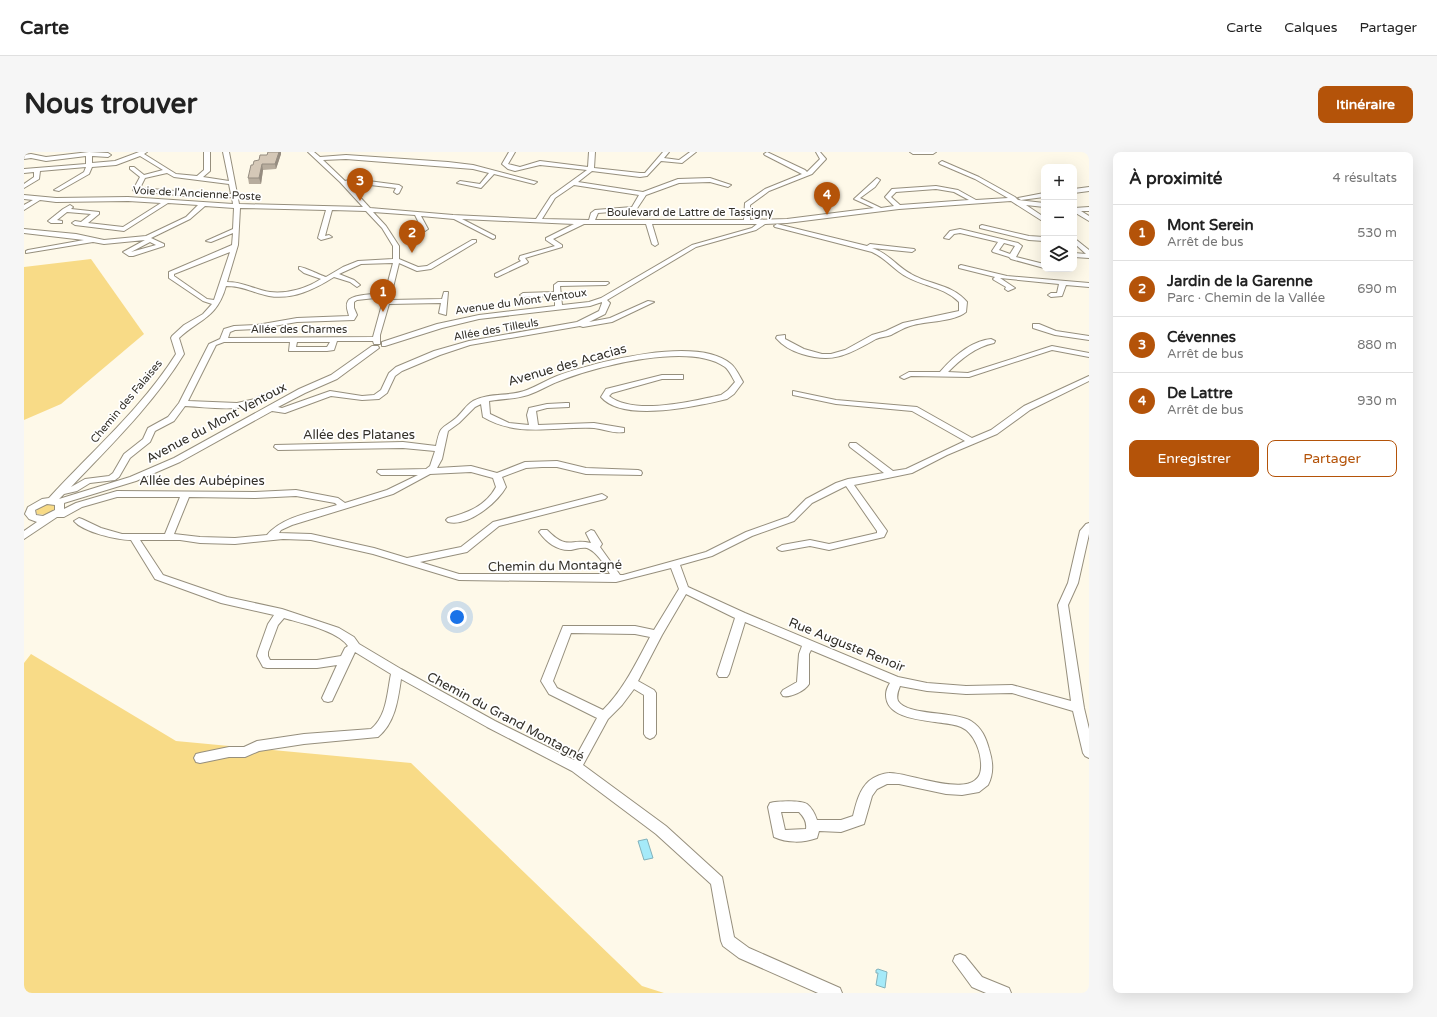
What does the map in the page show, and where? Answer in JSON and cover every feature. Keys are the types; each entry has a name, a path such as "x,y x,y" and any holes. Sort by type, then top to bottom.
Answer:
{"street":[{"path":"198,178 207,171 207,152"},
{"name":"Chemin des Falaises","path":"24,536 54,512 63,491 165,378 180,354 175,341 176,336 187,327 206,316 216,303 224,284 233,248 235,230 235,195 226,152"},
{"path":"311,152 320,159 343,183 393,240 397,253 397,261 376,343"},
{"path":"512,152 506,164 520,169 527,169 535,164 644,175 666,152"},
{"path":"539,219 553,197 591,169 592,152"},
{"path":"660,159 680,162 693,152"},
{"path":"747,222 746,206 755,197 780,184 806,175 823,159 818,152"},
{"path":"913,152 932,152"},
{"path":"24,171 116,163 143,153 174,175 233,183"},
{"path":"57,190 87,173 89,166 88,154"},
{"path":"24,157 31,156 46,159 88,154 108,154"},
{"path":"767,154 803,171 806,175"},
{"path":"320,159 344,157 448,164 534,182"},
{"path":"942,163 977,178 1012,198 1041,204"},
{"path":"132,168 144,177"},
{"path":"24,186 36,178 37,171"},
{"path":"167,171 144,177 136,190 157,190 208,196 235,195"},
{"path":"460,183 481,186 492,172"},
{"path":"591,222 594,213 597,211 634,209 641,196 675,181 711,178 728,185"},
{"path":"877,180 876,185 859,195 857,199 880,209"},
{"path":"343,183 354,181 399,187 398,192"},
{"path":"574,183 644,194"},
{"path":"898,207 888,197 894,190 936,188 957,191 974,201"},
{"path":"1077,190 1089,188"},
{"path":"1021,201 1041,196"},
{"name":"Voie de l'Ancienne Poste","path":"24,197 38,199 80,200 128,199 236,206 368,210"},
{"name":"Boulevard de Lattre de Tassigny","path":"761,224 898,207 1012,198"},
{"path":"25,211 38,199"},
{"path":"60,222 51,221 80,200"},
{"path":"1021,201 1041,218"},
{"path":"66,210 97,213 78,224 124,229 166,202"},
{"path":"24,231 76,236 108,242 151,238 188,218 203,204"},
{"path":"329,237 321,238 330,208"},
{"name":"Boulevard de Lattre de Tassigny","path":"368,210 454,217 539,219 583,222 747,222 785,226 809,236 856,246 882,255 909,276 955,293 963,302 962,312 953,316 908,324 883,335 876,336"},
{"path":"1077,211 1089,210"},
{"path":"1077,212 1089,219"},
{"path":"419,214 418,216 425,229"},
{"path":"454,217 493,237"},
{"path":"648,221 655,244"},
{"path":"497,275 525,262 522,257 560,246 548,239 583,222"},
{"name":"Avenue du Mont Ventoux","path":"54,512 74,498 163,467 203,447 302,391 334,377 367,354 376,343 382,348 385,344 461,321 498,314 581,306 603,299 694,246 761,224"},
{"path":"982,227 1029,238 1041,239"},
{"path":"209,241 235,230"},
{"path":"947,238 952,232 960,231 1019,246 1012,256"},
{"path":"28,252 94,240"},
{"path":"224,284 240,284 261,292 279,295 306,290 360,262 403,261 417,269 429,268 474,241"},
{"path":"1002,241 995,251 1012,256 1015,259 1041,265"},
{"path":"1077,243 1089,255"},
{"name":"Boulevard de Lattre de Tassigny","path":"856,246 912,250"},
{"path":"216,303 205,300 171,277 171,273 233,248"},
{"path":"1077,256 1089,255"},
{"path":"962,267 1007,278"},
{"path":"301,268 306,272 327,279"},
{"path":"334,275 352,281 357,285"},
{"path":"1008,289 1012,288 996,279 1007,278 1089,285"},
{"path":"559,308 557,285 560,283 606,282"},
{"path":"1051,295 1060,295 1063,286 1062,282"},
{"path":"443,313 446,293"},
{"path":"523,295 557,294"},
{"path":"63,491 69,492 94,480 112,478 116,475 127,456 147,440 151,430 171,419 183,403 213,344 223,340 227,331 234,328 257,327 297,320 351,318 353,315 350,308 351,301 355,298 387,298 444,302"},
{"name":"Allée des Tilleuls","path":"580,324 602,312 606,303 603,299"},
{"name":"Allée des Tilleuls","path":"271,408 282,412 330,393 367,398 376,397 384,391 392,375 399,369 437,353 469,343 580,324 590,325 612,320 650,302"},
{"path":"1036,326 1061,334 1089,338"},
{"path":"876,336 852,351 832,357 819,356 804,352 785,343 780,338 782,337 810,350 829,354 844,350 858,342 876,336"},
{"name":"Allée des Charmes","path":"223,340 294,340 292,349 327,349 331,348 334,340 376,343"},
{"path":"943,373 950,365 961,357 985,341 991,341"},
{"path":"904,377 909,374 975,374 1052,348 1089,355"},
{"name":"Avenue des Acacias","path":"270,537 278,528 289,523 390,492 428,472 434,467 438,459 444,430 460,418 472,405 485,400 524,394 569,375 632,358 651,356 696,354 715,358 734,370 739,382 731,392 724,397 664,407 648,408 618,405 605,397 609,391 662,377 680,377"},
{"name":"Chemin du Montagné","path":"54,512 106,533 134,538 168,537 235,540 270,537 311,537 374,552 459,578 566,577 616,579 709,554 749,534 791,519 809,501 848,482 909,471 944,453 994,432 1027,408 1089,378"},
{"path":"796,393 863,406 914,409 973,442"},
{"path":"183,403 244,405 258,401 267,395"},
{"path":"485,400 485,414 491,419 506,424 534,428 594,426 621,430"},
{"path":"534,428 532,410 542,407 566,405"},
{"name":"Allée des Platanes","path":"278,447 403,445 440,449"},
{"path":"853,445 892,475"},
{"path":"497,476 525,465 542,464 557,464 586,471 638,473"},
{"path":"381,472 428,472 470,467 486,470 497,476 501,487 497,495 461,519 451,520"},
{"path":"782,548 810,543 829,547 881,535 882,531 848,482"},
{"name":"Allée des Aubépines","path":"54,512 114,494 296,493 338,501 344,507"},
{"path":"168,537 186,494"},
{"path":"406,561 464,550 496,524 602,497"},
{"path":"45,501 54,512 32,517 28,510 45,501"},
{"path":"1089,526 1073,583 1063,605 1078,708 1089,753"},
{"path":"544,532 552,541 565,547 585,546 594,548 614,571 616,579"},
{"path":"592,533 597,544 594,548"},
{"name":"Chemin du Grand Montagné","path":"134,538 159,577 225,600 282,613 335,631 350,640 355,647 397,672 491,724 576,767 661,830 717,881 728,941 744,953 835,993"},
{"path":"576,767 604,716 618,702 632,683 657,634 684,589 674,563"},
{"name":"Rue Auguste Renoir","path":"684,589 741,616 896,681 927,687 966,690 1012,690 1030,693 1078,708"},
{"path":"282,613 273,624 263,652 262,656 267,664 317,664 345,660"},
{"path":"723,674 741,616"},
{"path":"604,716 553,691 546,681 567,629 635,630 657,634"},
{"path":"788,693 803,684 804,654 809,644"},
{"path":"328,698 349,651 355,647"},
{"path":"200,758 229,752 245,752 257,746 304,739 374,734 380,731 387,716 397,672"},
{"path":"813,825 841,826 859,820 863,802 870,789 878,782 888,778 950,790 971,790 978,787 984,781 987,769 979,736 976,732 961,722 911,714 900,709 893,703 890,697 890,691 896,681"},
{"path":"632,683 650,694 650,734"},
{"path":"960,962 977,982 1004,993"}],"shaded area":[{"path":"91,259 144,334 61,404 24,420 24,267"},
{"path":"45,504 54,505 55,510 46,515 37,514 37,509"},
{"path":"31,654 176,741 411,763 642,986 664,993 24,993 24,663"}],"water":[{"path":"647,839 653,858 644,860 638,841"},
{"path":"878,969 887,972 885,988 876,985 878,973 876,973 876,970"}],"building":[{"path":"268,152 279,152 275,164 262,164 259,178 248,178 251,165 253,165 254,161 259,160 260,155 267,155"}],"place":[{"name":"Cévennes","path":"360,201"},
{"name":"De Lattre","path":"827,215"},
{"name":"Jardin de la Garenne","path":"412,253"},
{"name":"Mont Serein","path":"383,312"}]}
